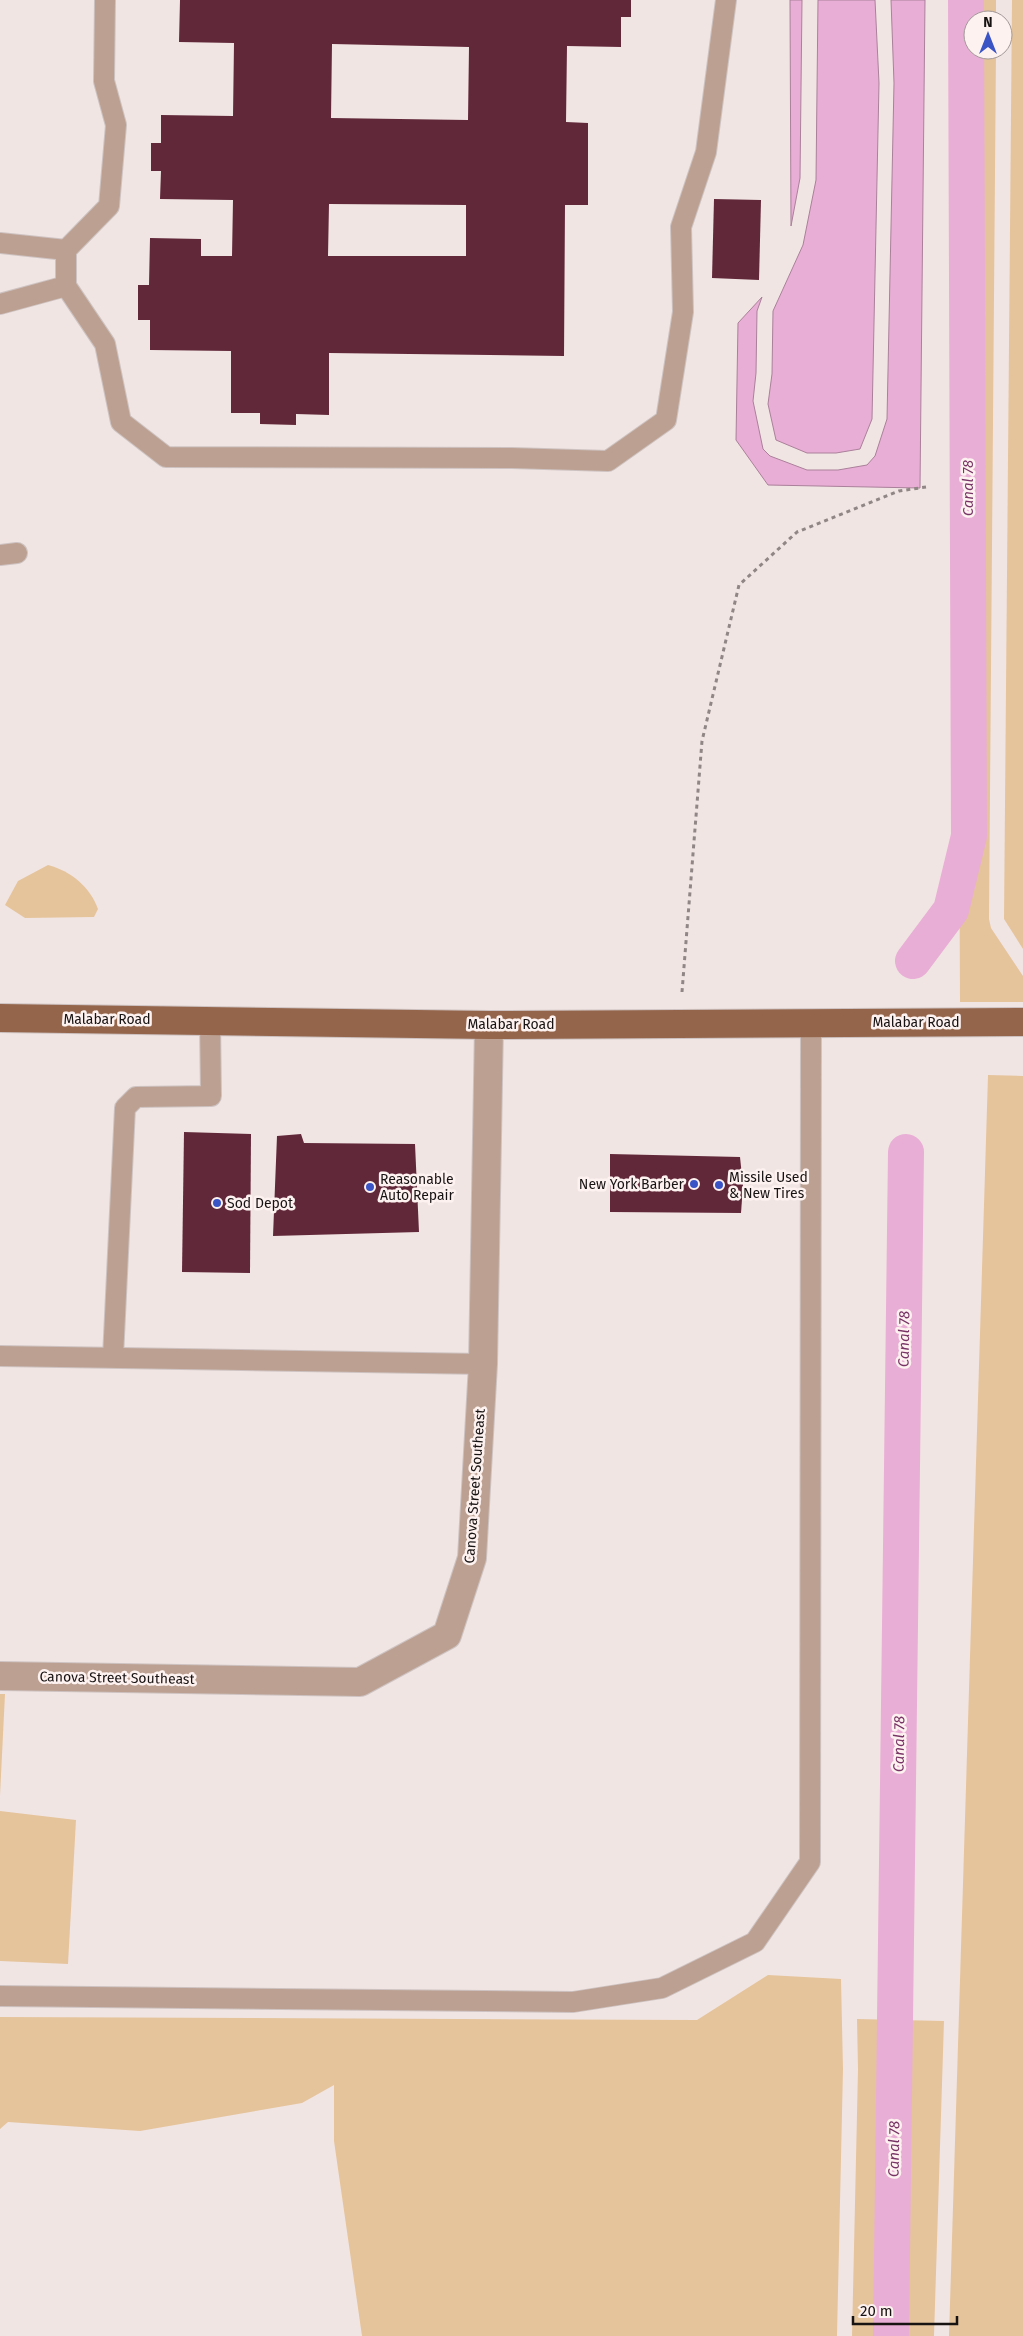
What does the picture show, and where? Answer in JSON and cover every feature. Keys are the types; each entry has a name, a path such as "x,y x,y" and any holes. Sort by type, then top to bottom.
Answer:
{"main road":[{"name":"Malabar Road","path":"0,1018 489,1025 1023,1022"}],"street":[{"name":"Canova Street Southeast","path":"0,1676 360,1682 447,1636 472,1558 483,1364 489,1025"}],"lane":[{"path":"105,0 104,81 116,125 109,206 66,250 66,286 105,344 121,422 166,457 512,458 608,461 666,420 683,312 680,227 706,152 726,0"},
{"path":"0,243 66,250"},
{"path":"0,304 66,286"},
{"path":"113,1358 125,1108 136,1097 211,1096 210,1020"},
{"path":"0,1996 572,2002 662,1988 755,1942 810,1862 811,1022"},
{"path":"0,1356 483,1364"}],"path":[{"path":"680,1023 702,741 739,585 797,532 899,491 926,487"}],"shaded area":[{"path":"790,0 802,0 800,178 791,226"},
{"path":"818,0 875,0 879,83 872,419 860,449 836,453 807,453 776,440 768,404 772,374 773,311 803,245 816,180"},
{"path":"891,0 925,0 920,488 768,485 736,440 738,323 762,297 757,311 756,373 753,401 763,449 770,456 807,470 838,470 867,465 875,456 887,419 894,83"},
{"path":"965,0 996,0 996,10 965,10"},
{"path":"1012,0 1023,0 1023,949 1004,919 1011,60 1013,60"},
{"path":"963,53 963,60 996,60 989,919 991,928 1023,976 1023,1002 960,1002 957,313 963,313 964,289 962,80"},
{"path":"48,865 64,871 85,887 98,909 94,917 25,918 5,905 18,881"},
{"path":"988,1075 1023,1076 1023,2336 949,2336"},
{"path":"0,1694 5,1694 0,1796"},
{"path":"0,1811 76,1820 68,1964 0,1961"},
{"path":"768,1975 841,1979 843,2069 837,2336 362,2336 334,2141 334,2085 302,2103 140,2131 8,2122 0,2129 0,2017 697,2020"},
{"path":"857,2019 944,2021 934,2336 852,2336 858,2069"}],"building":[{"path":"180,0 631,0 631,17 621,17 621,47 567,46 566,122 588,123 588,205 565,205 564,356 329,353 329,415 296,414 296,425 260,424 260,413 231,413 231,351 150,350 150,320 138,320 138,285 149,285 150,238 201,239 201,256 232,256 233,200 160,199 161,171 151,171 151,143 161,143 161,115 233,116 234,43 179,42","holes":["332,44 469,47 468,120 331,118","329,204 466,205 466,256 328,256"]},
{"path":"714,199 761,200 759,280 712,278"},
{"name":"Sod Depot","path":"184,1132 251,1134 250,1273 182,1272"},
{"path":"301,1134 304,1143 415,1144 419,1232 273,1236 277,1136"},
{"path":"610,1154 740,1157 743,1186 741,1213 610,1212"}],"waterway":[{"name":"Canal 78","path":"913,961 951,910 969,836 966,0"},
{"name":"Canal 78","path":"891,2336 906,1152"}],"place":[{"name":"New York Barber","path":"694,1184"},
{"name":"Missile Used & New Tires","path":"719,1185"},
{"name":"Reasonable Auto Repair","path":"370,1187"},
{"name":"Sod Depot","path":"217,1203"}]}
